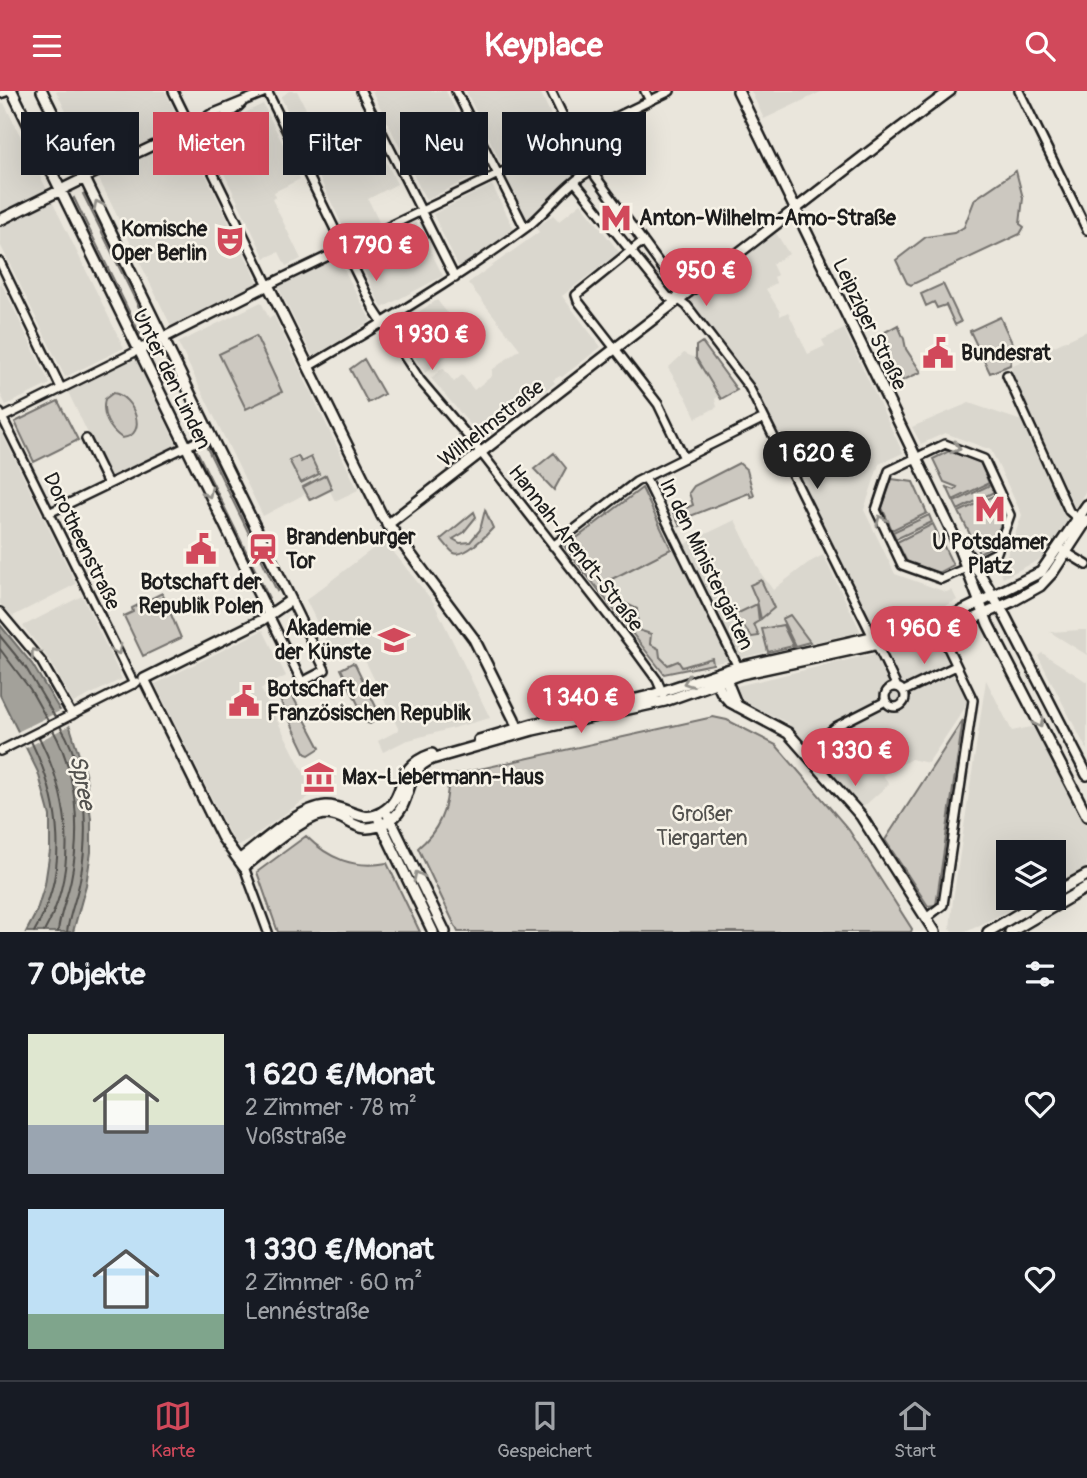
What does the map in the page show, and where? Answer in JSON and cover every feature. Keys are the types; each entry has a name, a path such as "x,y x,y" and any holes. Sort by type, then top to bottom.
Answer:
{"main road":[{"name":"Unter den Linden","path":"10,91 269,615"},
{"name":"Unter den Linden","path":"42,91 291,600"},
{"name":"Leipziger Straße","path":"738,91 915,459 970,566"},
{"name":"Wilhelmstraße","path":"387,525 950,91"},
{"path":"0,220 85,178"},
{"path":"139,351 268,285 387,525 474,639 518,731"},
{"path":"242,864 285,825 314,809 327,806 360,817 381,813 395,801 407,770 416,760 518,731 664,696 720,677 938,627 953,628 1031,592 1043,583 1082,520 1087,505"},
{"path":"938,627 1038,574 1063,550"},
{"path":"970,566 999,607 1087,775"},
{"path":"970,566 984,613 1087,816"},
{"path":"242,864 222,837 144,679 269,615 291,600"},
{"path":"720,677 738,667 875,641"},
{"path":"720,677 724,696 738,707 786,732 863,820 935,932"},
{"path":"242,864 321,815 335,815 359,827 381,825 404,808 413,776 422,764 518,731"},
{"path":"381,813 391,820 445,932"},
{"path":"381,813 381,825 433,932"},
{"path":"1066,886 1087,875"},
{"path":"1010,932 1087,887"},
{"path":"988,932 1025,910"}],"street":[{"path":"0,94 10,91"},
{"path":"173,91 183,112"},
{"path":"233,112 242,103 268,91"},
{"name":"Hannah-Arendt-Straße","path":"268,91 382,323 420,380 650,670 664,696"},
{"path":"361,91 455,278"},
{"path":"456,91 525,228"},
{"path":"551,91 561,112"},
{"path":"645,91 650,101"},
{"path":"626,112 670,91"},
{"path":"1019,91 1087,230"},
{"path":"85,178 153,146"},
{"path":"214,175 268,285 502,171"},
{"path":"308,367 455,278 525,228 585,175"},
{"path":"591,175 678,289 679,300"},
{"path":"575,182 668,297 679,300 690,310 749,387 875,641 906,697 900,704 892,706 884,702"},
{"path":"642,241 576,295 658,404 684,458"},
{"path":"0,262 61,388"},
{"path":"1,416 139,351"},
{"path":"1007,375 1069,511 1082,520"},
{"name":"Dorotheenstraße","path":"1,416 134,684"},
{"path":"553,546 645,477 764,418"},
{"path":"49,513 210,435"},
{"path":"86,439 108,484"},
{"path":"946,444 985,460 1010,515 997,552 941,579 904,567 876,511 887,473 915,459 946,444"},
{"name":"In den Ministergärten","path":"645,477 738,667"},
{"path":"1063,550 1087,565"},
{"name":"Unter den Linden","path":"269,615 302,682 325,670 291,600"},
{"path":"0,612 41,660 70,716"},
{"path":"926,918 943,905 973,704 972,696 938,627"},
{"path":"884,702 885,693 956,666"},
{"path":"0,751 144,679"},
{"path":"805,753 837,726 884,702"},
{"path":"242,864 268,932"}],"shaded area":[{"path":"56,91 165,91 175,112 153,112 153,175 206,175 258,282 171,326 97,175 139,175 139,112 66,112"},
{"path":"289,91 297,91 306,109 288,112 281,97"},
{"path":"372,91 446,91 456,112 400,112 400,148 386,119 386,112 382,112"},
{"path":"466,91 540,91 550,112 502,112 501,163 488,136 488,112 476,112"},
{"path":"751,91 823,91 764,119"},
{"path":"4,103 21,137 21,175 40,175 47,190 0,213 0,105"},
{"path":"263,104 267,112 247,112"},
{"path":"269,116 283,145 283,175 298,175 300,179 274,192 276,197 272,199 301,259 286,266 279,252 265,258 225,175 269,175"},
{"path":"386,161 397,184 368,199 379,222 348,237 318,175 386,175"},
{"path":"414,175 477,175 426,200"},
{"path":"507,175 578,175 526,221 503,177"},
{"path":"492,185 514,229 459,268 433,214"},
{"path":"52,201 124,348 65,377 0,244 0,226"},
{"path":"581,203 619,252 562,296 601,347 562,377 553,380 555,383 540,394 538,392 483,440 431,378 443,368 454,382 462,375 474,390 492,376 492,370 520,349 468,283 539,232 536,228 553,215 559,221"},
{"path":"416,222 443,276 382,308 354,250"},
{"path":"776,233 789,254 772,264 777,275 774,277 776,283 766,289 780,316 788,312 808,354 825,346 822,340 844,329 903,453 879,464 864,510 895,574 946,592 952,590 957,600 936,611 875,627 752,381 691,303 692,298"},
{"path":"338,258 371,321 313,357 278,287"},
{"path":"0,280 50,384 6,405 0,393"},
{"path":"437,300 468,339 425,373 396,327"},
{"path":"261,302 269,318 274,316 358,490 335,501 330,491 309,501 305,494 263,516 178,343"},
{"path":"1087,331 1087,489 1075,508 1013,376 1011,366"},
{"path":"702,342 737,390 721,399 719,396 715,399 717,407 696,418 668,368 684,353 693,357 696,346"},
{"path":"132,360 137,361 177,446 110,479 68,392"},
{"path":"969,403 1019,420 1024,418 1070,516 1041,559 1003,578 998,567 1004,564 1022,515 991,450 945,433 921,444 912,427"},
{"path":"0,429 76,584 13,616 0,604"},
{"path":"735,520 762,575 773,590 823,555 861,632 664,674 596,587"},
{"path":"384,540 434,603 490,718 405,741 383,752 378,741 399,730 356,642 332,653 306,600"},
{"path":"82,596 122,679 73,703 50,661 23,626"},
{"path":"263,630 286,676 261,689 306,777 328,764 336,777 333,779 335,783 314,793 238,845 230,835 155,684"},
{"path":"1080,630 1087,630 1087,655 1050,632"},
{"path":"936,639 967,700 964,709 928,763 911,759 883,775 889,784 862,808 788,723 744,702 737,686"},
{"path":"1042,653 1087,682 1087,750 1038,656"},
{"path":"986,680 1012,731 1036,726 1087,826 1087,867 1066,879 1066,840 996,840 996,910 1010,910 966,932 954,932 950,928"}],"green space":[{"path":"1016,171 1023,198 1020,224 1024,227 1020,234 911,285 907,283 896,260 926,237 954,233 964,227 975,199"},
{"path":"85,193 152,329 150,330 83,194"},
{"path":"74,198 140,334 138,336 72,200"},
{"path":"943,284 961,322 955,325 946,305 937,308 934,302 926,306 921,294"},
{"path":"1000,317 1014,347 1010,365 990,373 970,331"},
{"path":"898,325 906,349 921,372 895,384 874,338"},
{"path":"256,336 282,392 246,409 219,354"},
{"path":"702,342 737,390 721,399 696,358 696,346"},
{"path":"364,359 384,394 368,403 350,369"},
{"path":"113,393 127,401 135,415 137,423 130,436 122,438 107,421 105,399"},
{"path":"58,401 78,440 34,462 15,422"},
{"path":"208,445 279,589 277,591 206,446"},
{"path":"197,451 269,598 267,600 195,452"},
{"path":"949,451 980,462 989,483 953,500 947,487 955,490 957,487 944,482 933,459"},
{"path":"554,453 566,468 554,490 534,469"},
{"path":"298,456 301,462 311,457 319,474 301,483 289,460"},
{"path":"739,463 747,470 754,496 751,497 749,493 688,517 682,516 688,521 680,526 671,509 680,511 693,505 689,493 694,486"},
{"path":"326,475 332,489 310,500 303,487"},
{"path":"892,479 913,482 927,513 892,530 882,508"},
{"path":"990,485 994,492 958,510 954,502"},
{"path":"642,488 671,549 602,584 612,584 609,591 613,592 614,598 637,609 638,630 651,634 650,644 659,649 660,657 668,665 678,661 682,667 712,658 713,664 664,674 565,547"},
{"path":"995,495 1004,515 993,546 979,553 959,512"},
{"path":"485,510 493,528 469,549 458,554 452,552 441,539 474,512 476,517 463,533 453,539 460,543 470,542 480,530"},
{"path":"929,515 932,522 896,539 893,532"},
{"path":"933,524 953,565 938,573 907,562 897,542"},
{"path":"761,580 774,608 761,619 750,585"},
{"path":"162,593 181,638 143,656 124,616 133,612 132,608"},
{"path":"757,604 759,621 754,624 759,636 752,637 732,616"},
{"path":"790,615 810,642 795,646 782,619"},
{"path":"783,625 793,646 768,652 762,629"},
{"path":"355,664 381,717 370,724 367,723 341,669"},
{"path":"291,693 320,748 309,755 306,754 280,700"},
{"name":"Großer Tiergarten","path":"713,717 727,720 776,745 849,830 912,929 911,932 458,932 418,848 432,833 442,816 447,797 448,776"},
{"path":"963,720 936,905 928,906 885,840"},
{"path":"306,836 324,851 343,860 364,865 387,863 420,932 278,932 257,872"}],"water":[{"name":"Spree","path":"0,625 32,664 70,727 86,777 91,819 91,852 86,885 73,932 26,932 36,913 45,884 50,851 50,816 38,772 0,695"}],"pier":[{"path":"62,710 70,725 26,748 24,746 17,732"}],"tunnel":[{"path":"1002,932 1087,881"}],"place":[{"name":"Anton-Wilhelm-Amo-Straße","path":"616,218"},
{"name":"Komische Oper Berlin","path":"230,241"},
{"name":"Bundesrat","path":"938,353"},
{"name":"U Potsdamer Platz","path":"990,509"},
{"name":"Botschaft der Republik Polen","path":"201,549"},
{"name":"Brandenburger Tor","path":"263,549"},
{"name":"Akademie der Künste","path":"394,640"},
{"name":"Botschaft der Französischen Republik","path":"244,701"},
{"name":"Max-Liebermann-Haus","path":"319,777"}]}
